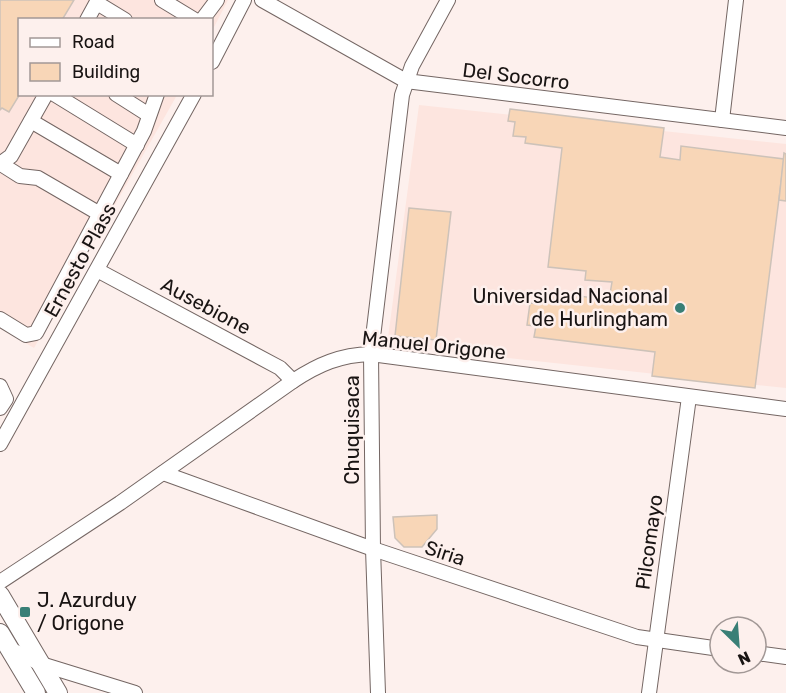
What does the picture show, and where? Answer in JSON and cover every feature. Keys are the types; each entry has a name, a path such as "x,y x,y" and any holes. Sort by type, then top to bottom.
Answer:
{"main road":[{"path":"0,596 58,693"},
{"path":"3,643 36,693"}],"street":[{"path":"162,0 192,18"},
{"path":"204,18 217,0"},
{"path":"213,60 244,0"},
{"name":"Del Socorro","path":"262,0 406,81 786,128"},
{"name":"Chuquisaca","path":"378,693 373,549 371,354 402,95 406,81 448,0"},
{"path":"722,120 736,0"},
{"path":"88,18 97,1 122,18"},
{"path":"45,96 12,156 1,164 20,176 38,178 100,214"},
{"path":"57,96 137,145"},
{"path":"119,96 149,115"},
{"path":"0,319 26,335 36,333 137,145 156,96"},
{"name":"Ernesto Plass","path":"0,444 193,96"},
{"path":"31,121 121,174"},
{"name":"Ausebione","path":"97,270 280,368 293,381"},
{"name":"Manuel Origone","path":"0,582 163,473 293,381 335,358 371,354 786,409"},
{"path":"0,386 6,399 0,408"},
{"name":"Pilcomayo","path":"649,693 689,397"},
{"name":"Siria","path":"163,473 373,549 655,641 708,648"},
{"path":"3,643 41,664 135,693"},
{"path":"768,655 786,657"}],"shaded area":[{"path":"0,0 228,0 213,29 213,18 18,18 18,96 176,96 34,348 0,328"},
{"name":"Universidad Nacional de Hurlingham","path":"419,105 786,144 786,388 387,345"}],"building":[{"path":"0,0 74,0 63,18 18,18 19,96 9,112 2,108 0,110"},
{"path":"510,109 664,128 660,157 680,160 681,146 784,159 755,388 652,376 655,352 534,337 536,326 527,325 530,303 539,304 541,291 609,300 612,282 585,280 586,271 548,267 562,148 525,143 526,137 513,136 515,122 508,121"},
{"path":"784,153 786,154 786,201 779,200"},
{"path":"409,208 451,212 436,340 395,336"},
{"path":"437,515 437,529 422,547 404,547 395,538 393,517"}],"place":[{"name":"Universidad Nacional de Hurlingham","path":"680,308"},
{"name":"J. Azurduy / Origone","path":"25,612"}]}
